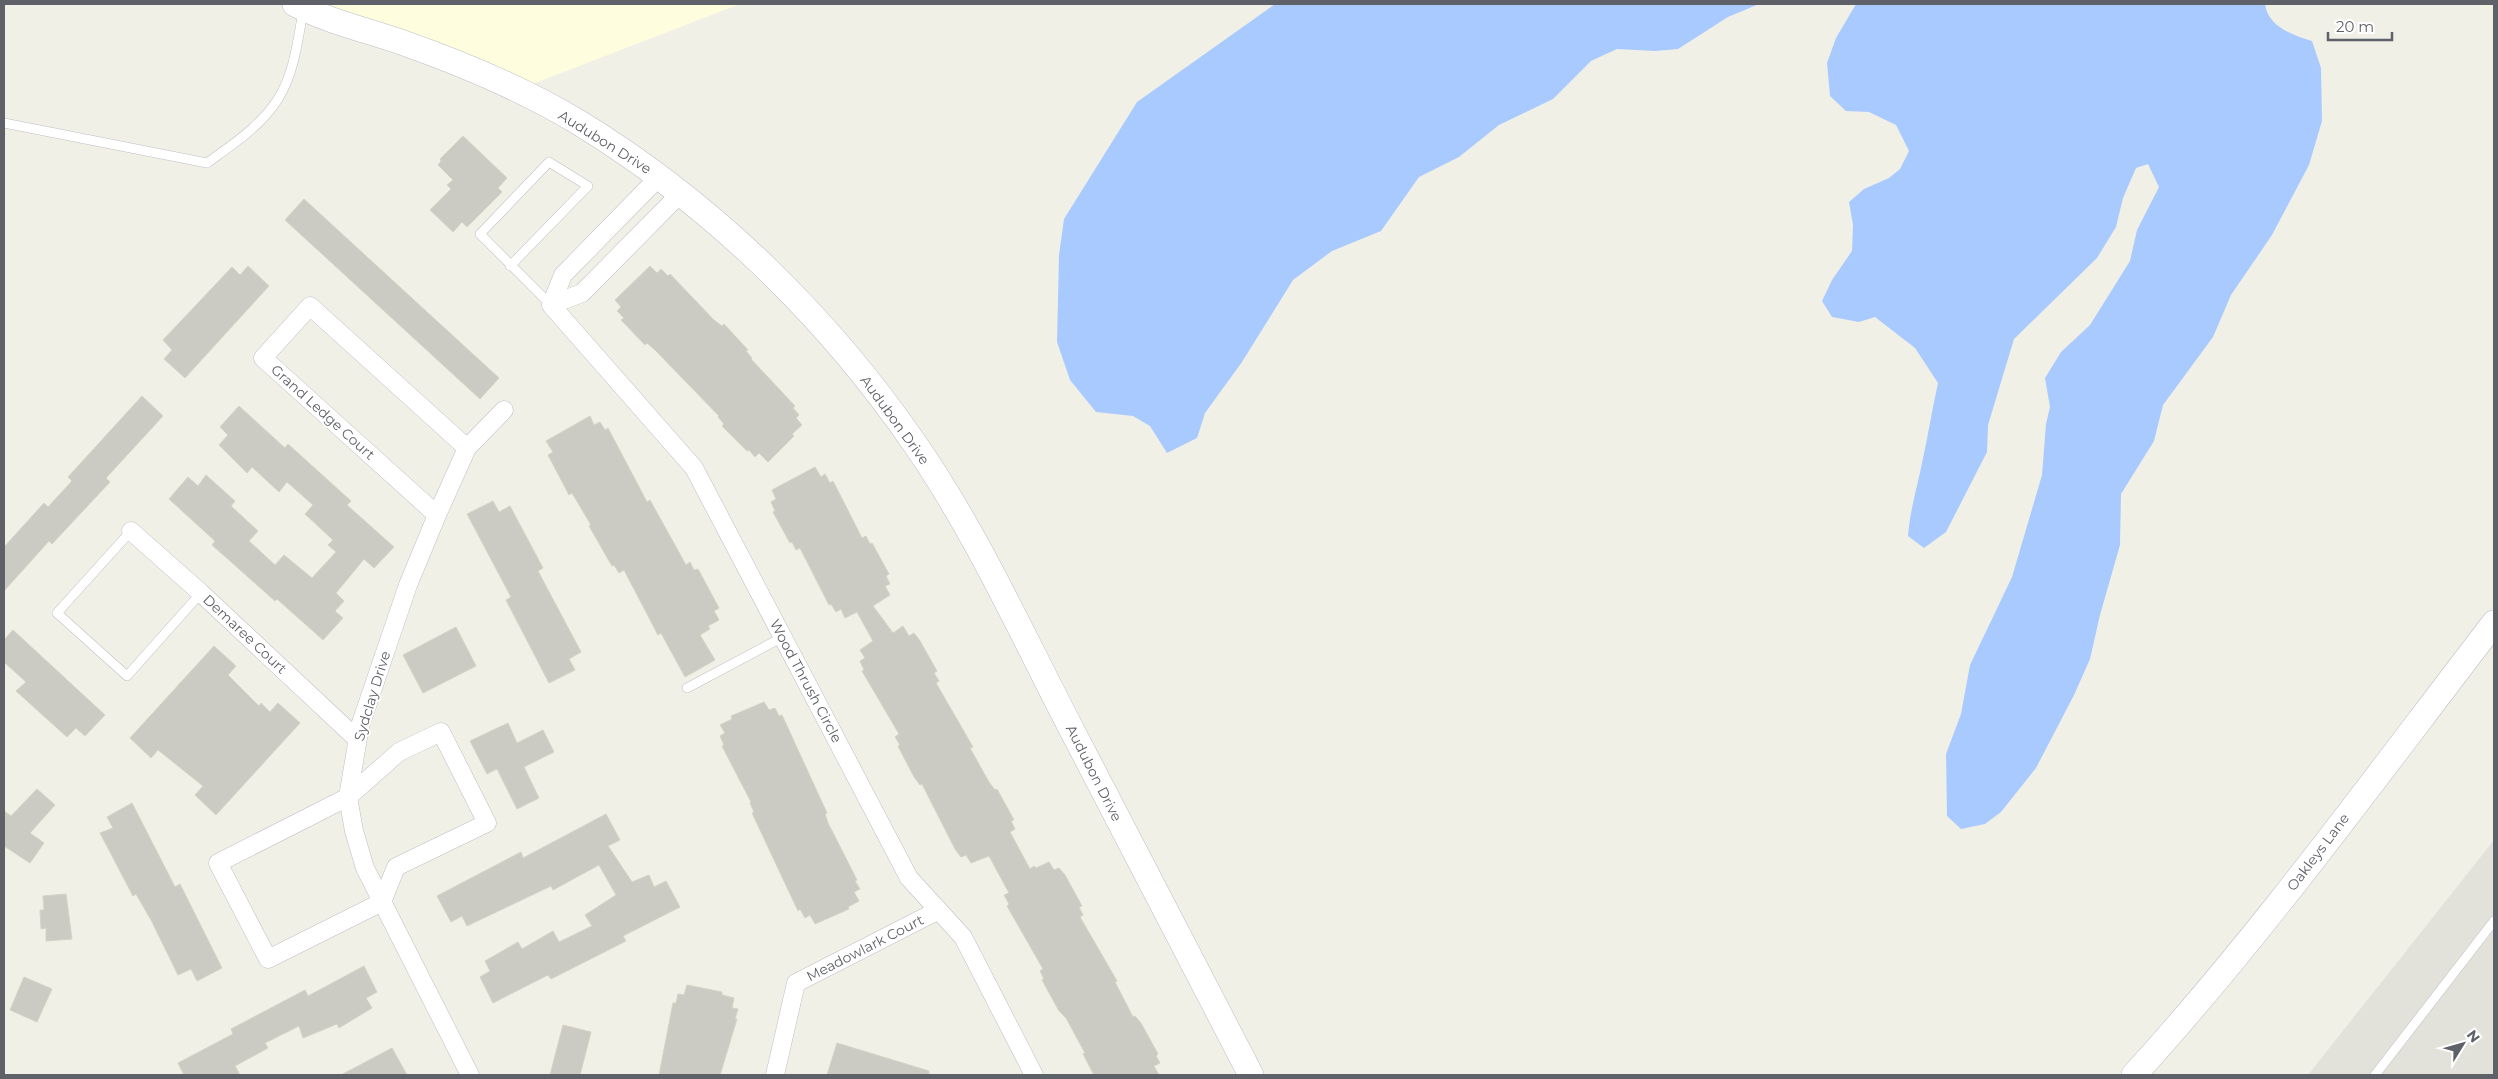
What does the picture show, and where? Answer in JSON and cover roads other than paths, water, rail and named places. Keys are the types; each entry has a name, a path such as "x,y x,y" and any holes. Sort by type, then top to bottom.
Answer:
{"street":[{"name":"Audubon Drive","path":"303,5 436,55 517,90 576,121 659,177 764,265 803,306 874,388 918,448 994,577 1243,1073"},
{"path":"551,305 563,275 659,177"},
{"path":"551,305 582,293 679,195"},
{"name":"Wood Thrush Circle","path":"551,305 694,468 909,878 963,937 1034,1075"},
{"name":"Grand Ledge Court","path":"437,515 263,358 310,306 468,448"},
{"name":"Sydclay Drive","path":"470,1075 365,868 354,831 348,797 357,739 408,584 468,448 504,410"},
{"name":"Demaree Court","path":"131,532 201,593 357,739"},
{"name":"Oakleys Lane","path":"2134,1075 2192,1012 2273,912 2494,623"},
{"path":"441,732 487,823 396,867 382,902 268,959 218,863 348,797 399,752 441,732"},
{"name":"Meadowlark Court","path":"775,1075 796,983 938,911"}],"lane":[{"path":"4,123 207,163 252,130 278,99 295,58 303,5"},
{"path":"510,266 588,186 548,162 480,234 510,266 551,305"},
{"path":"131,532 58,613 127,676 201,593"},
{"path":"687,688 783,637"},
{"path":"2376,1075 2494,921"}],"water":[{"path":"1275,4 1759,4 1728,17 1678,49 1655,51 1617,49 1591,61 1553,99 1499,125 1459,157 1419,177 1381,231 1332,251 1293,280 1242,362 1205,413 1197,438 1167,453 1150,426 1133,416 1096,412 1070,380 1057,342 1059,255 1064,219 1137,102"},
{"path":"1856,4 2265,4 2267,12 2276,24 2290,33 2312,41 2321,68 2322,121 2309,165 2272,235 2231,295 2213,337 2163,405 2154,441 2121,494 2120,545 2100,615 2090,659 2074,695 2036,768 2001,812 1985,824 1961,829 1947,816 1946,754 1961,714 1970,665 2012,577 2042,475 2046,424 2050,407 2045,378 2061,352 2090,325 2130,261 2137,230 2159,187 2148,164 2136,168 2123,198 2116,227 2097,258 2014,339 1988,425 1987,452 1946,532 1924,548 1908,536 1938,383 1915,348 1875,317 1859,322 1832,317 1822,301 1832,280 1852,251 1853,225 1849,202 1864,189 1889,178 1900,169 1909,151 1896,125 1869,112 1846,111 1830,96 1827,63 1836,38"}]}
